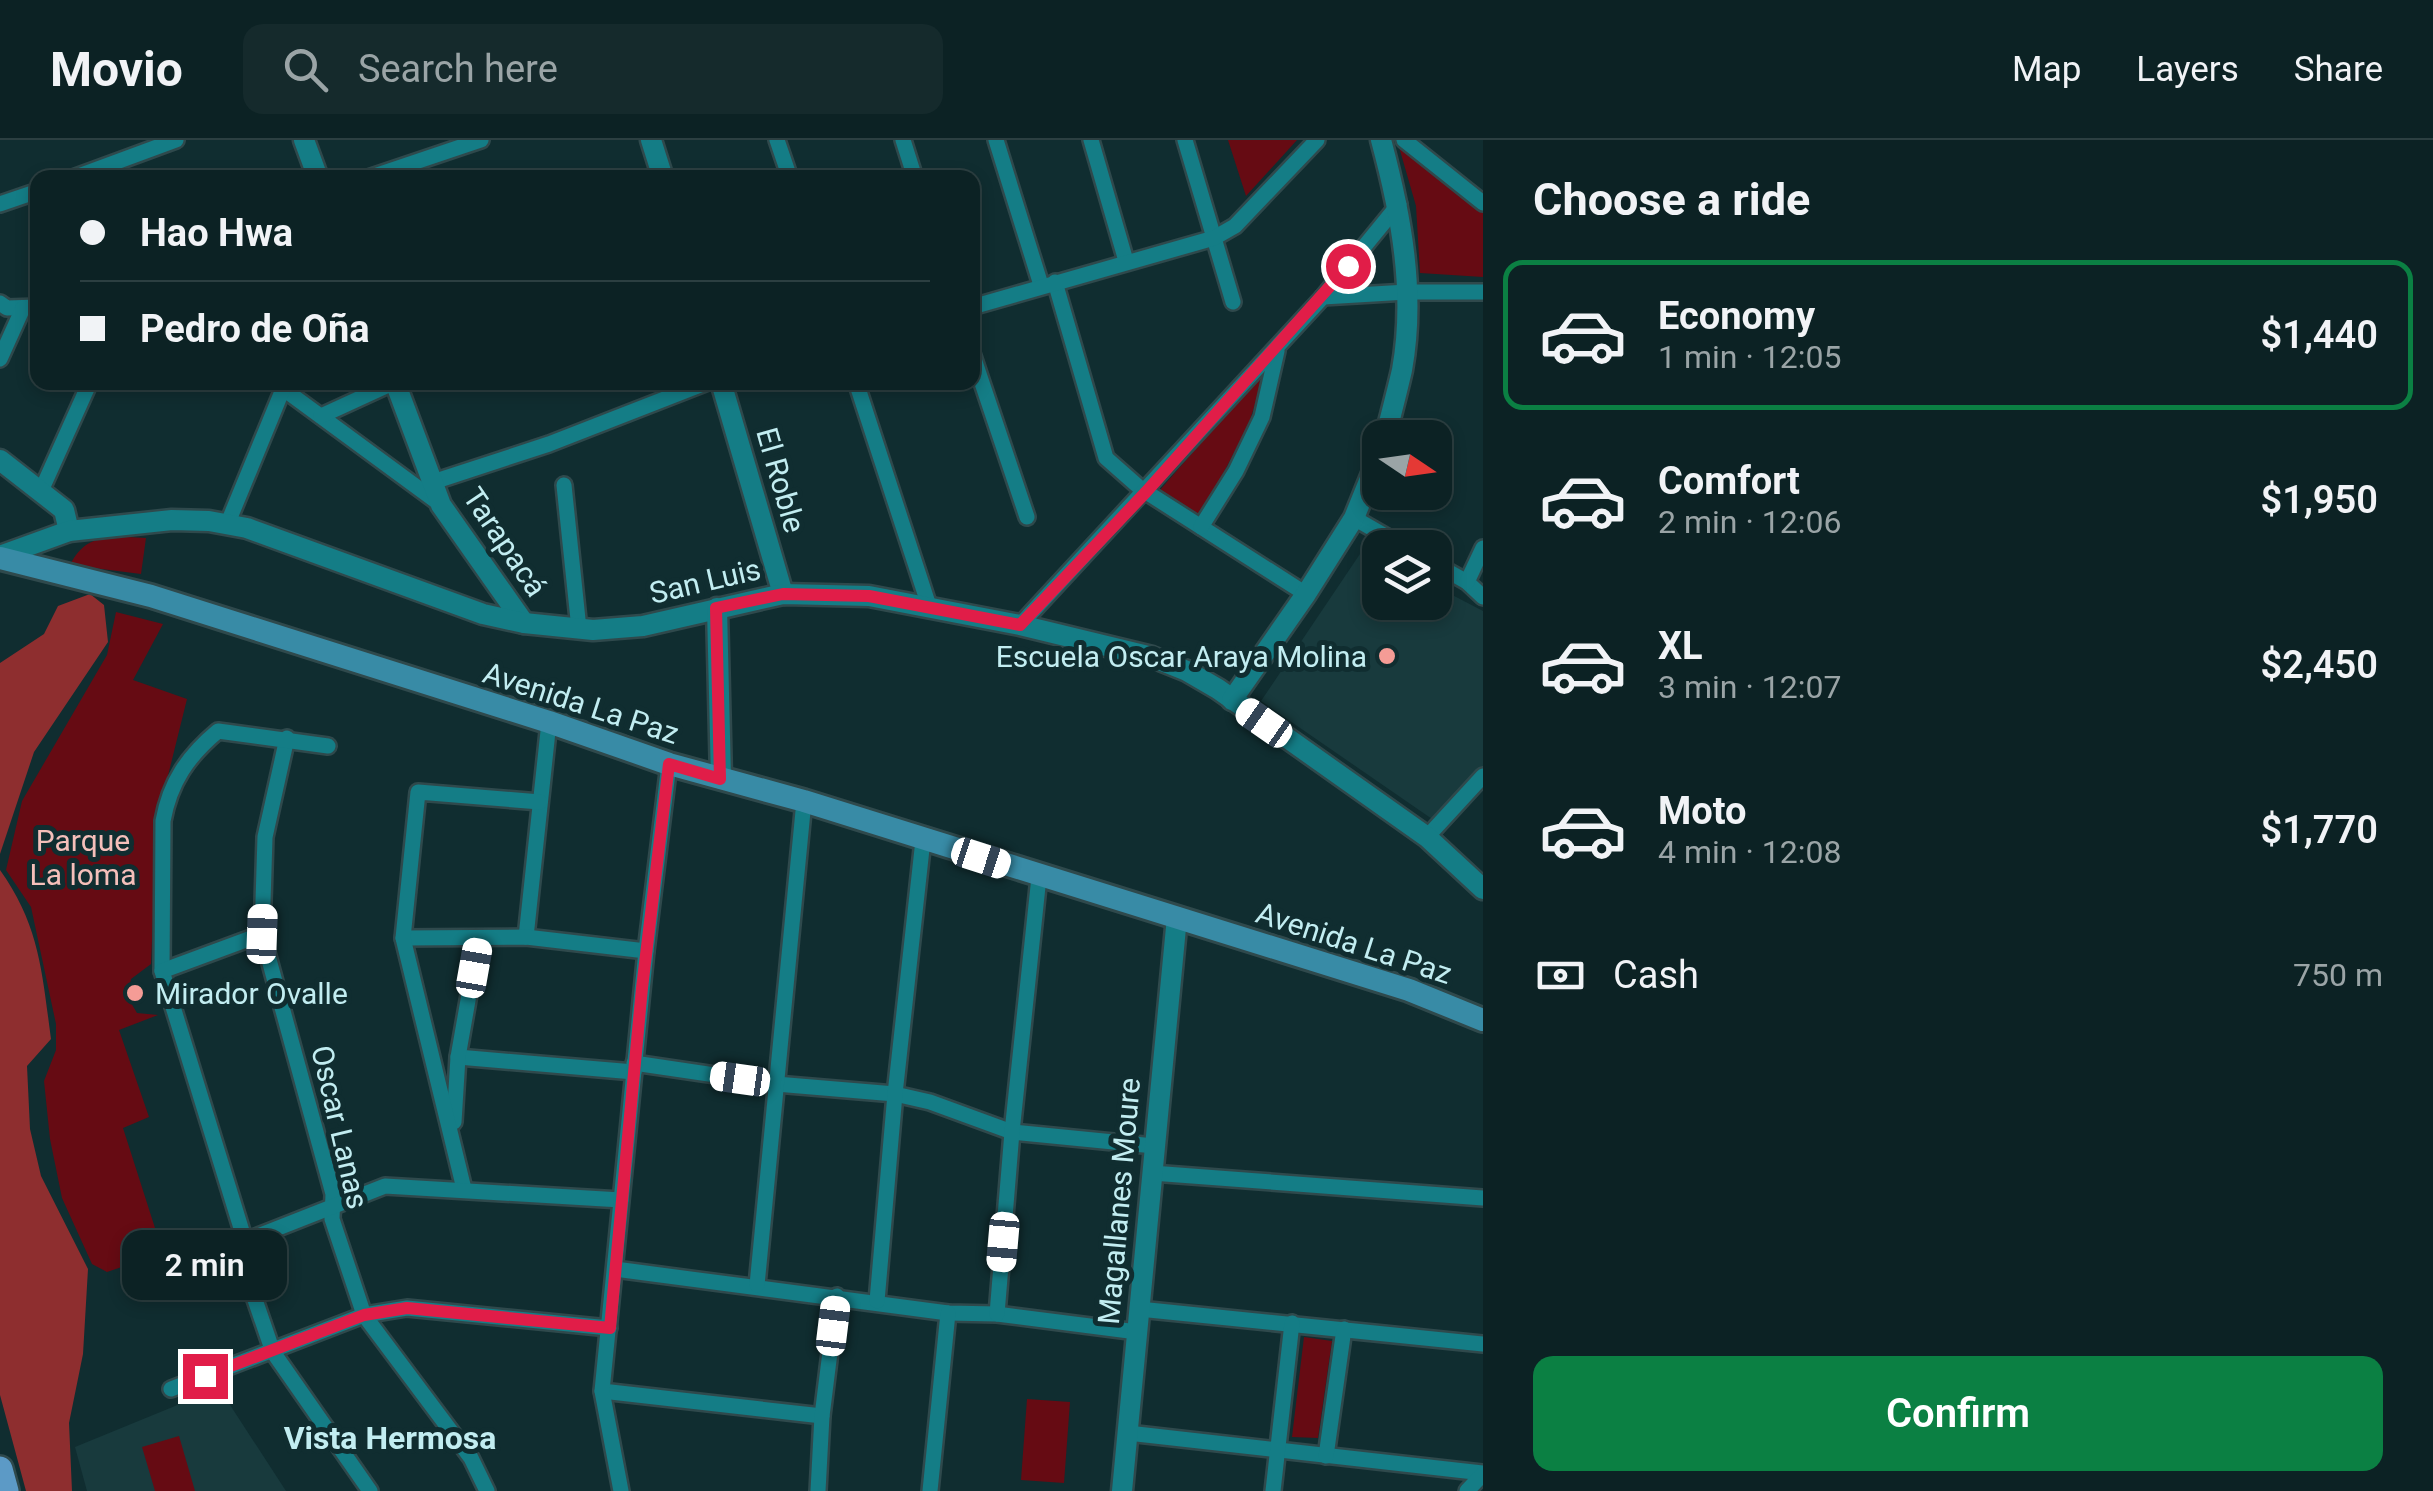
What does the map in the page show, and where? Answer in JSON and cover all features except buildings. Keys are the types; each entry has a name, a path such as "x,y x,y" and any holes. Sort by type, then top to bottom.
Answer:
{"main road":[{"name":"Avenida La Paz","path":"0,557 151,596 669,764 804,801 1410,990 1483,1020"},
{"path":"0,1470 6,1491"}],"street":[{"path":"95,170 176,140"},
{"path":"304,140 315,170"},
{"path":"392,170 482,140"},
{"path":"651,140 661,170"},
{"path":"777,140 787,170"},
{"path":"904,140 913,170"},
{"path":"996,140 1106,458 1146,492 1306,594"},
{"path":"1090,140 1126,261"},
{"path":"1185,140 1233,302"},
{"path":"980,305 1214,238 1235,226 1317,140"},
{"path":"1381,140 1398,204 1407,292 1402,366 1390,420"},
{"path":"1404,140 1483,203"},
{"path":"0,204 30,193"},
{"path":"1020,625 1323,297 1398,204"},
{"path":"1323,297 1483,292"},
{"path":"0,303 8,308 30,306"},
{"path":"0,359 30,311"},
{"path":"1201,527 1236,472 1262,418 1278,347"},
{"path":"980,377 1027,517"},
{"path":"40,491 86,390"},
{"path":"228,524 278,390"},
{"path":"285,390 441,505"},
{"path":"321,416 378,390"},
{"name":"Tarapacá","path":"398,390 441,505 524,623"},
{"path":"433,482 549,444 687,390"},
{"name":"El Roble","path":"723,390 783,594"},
{"path":"859,390 929,606"},
{"path":"0,460 64,510 70,531"},
{"path":"564,485 579,629"},
{"path":"1232,700 1306,594 1354,518 1362,498"},
{"path":"1354,518 1375,530"},
{"name":"San Luis","path":"0,557 70,531 172,520 247,528 482,614 524,623 579,629 643,626 783,594 869,596 1020,625 1152,657 1187,672 1427,837 1483,889"},
{"path":"1466,582 1483,548"},
{"path":"1452,574 1483,597"},
{"path":"716,608 720,779"},
{"path":"526,938 549,722"},
{"path":"328,746 218,731 194,751 167,800 163,821 162,971 246,1241 242,1262 273,1352 370,1491"},
{"name":"Oscar Lanas","path":"287,738 265,837 262,934 333,1194 332,1218 364,1315 470,1458 487,1491"},
{"path":"621,1491 602,1391 669,764"},
{"path":"1427,837 1483,776"},
{"path":"464,1189 403,938 418,792 540,802"},
{"path":"756,1286 804,801"},
{"path":"877,1302 923,840"},
{"path":"997,1314 1039,877"},
{"name":"Magallanes Moure","path":"1122,1491 1177,917"},
{"path":"162,971 262,934"},
{"path":"403,938 526,938 646,952"},
{"path":"453,1142 458,1057 479,938"},
{"path":"458,1057 634,1068 895,1094 930,1102 1012,1132 1154,1146"},
{"path":"1152,1173 1483,1198"},
{"path":"140,1276 246,1241 385,1186 622,1200"},
{"path":"614,1269 1137,1332"},
{"path":"818,1491 822,1416 837,1296"},
{"path":"171,1389 364,1315 407,1308 610,1328"},
{"path":"1139,1309 1483,1344"},
{"path":"930,1491 948,1312"},
{"path":"1274,1491 1292,1323"},
{"path":"1326,1456 1344,1329"},
{"path":"602,1391 822,1416"},
{"path":"1128,1434 1483,1474"},
{"path":"1467,1491 1483,1474"}],"shaded area":[{"name":"Escuela Oscar Araya Molina","path":"1362,551 1362,620 1452,620 1452,595 1483,611 1483,769 1435,821 1261,701"},
{"path":"90,594 104,605 108,642 34,752 0,854 0,663 44,634 58,606"},
{"path":"0,870 31,931 51,1039 27,1066 30,1129 41,1176 88,1269 83,1354 69,1423 72,1491 26,1491 0,1395"},
{"path":"219,1388 286,1491 87,1491 75,1447"}],"green space":[{"path":"1228,140 1297,140 1246,196"},
{"path":"1397,140 1483,211 1483,277 1420,273 1416,206"},
{"path":"1267,367 1248,426 1200,518 1160,490"},
{"path":"146,538 141,574 70,565 81,549 93,541"},
{"name":"Parque La loma","path":"116,612 163,624 133,680 187,699 157,820 151,964 131,979 128,998 137,1013 158,1015 119,1030 149,1117 123,1128 163,1253 107,1272 92,1264 62,1198 44,1081 56,1050 56,1024 31,907 6,870 22,801 107,655"},
{"path":"1304,1337 1332,1341 1318,1438 1292,1437"},
{"path":"1027,1399 1070,1402 1064,1483 1021,1480"},
{"path":"179,1436 195,1491 155,1491 142,1447"}],"place":[{"name":"Escuela Oscar Araya Molina","path":"1387,656"},
{"name":"Mirador Ovalle","path":"135,993"}],"district":[{"name":"Vista Hermosa","path":"390,1438"}],"route":[{"path":"205,1376 364,1315 407,1308 610,1328 642,988 669,764 720,779 716,608 783,594 869,596 1020,625 1146,492 1348,266"}]}
